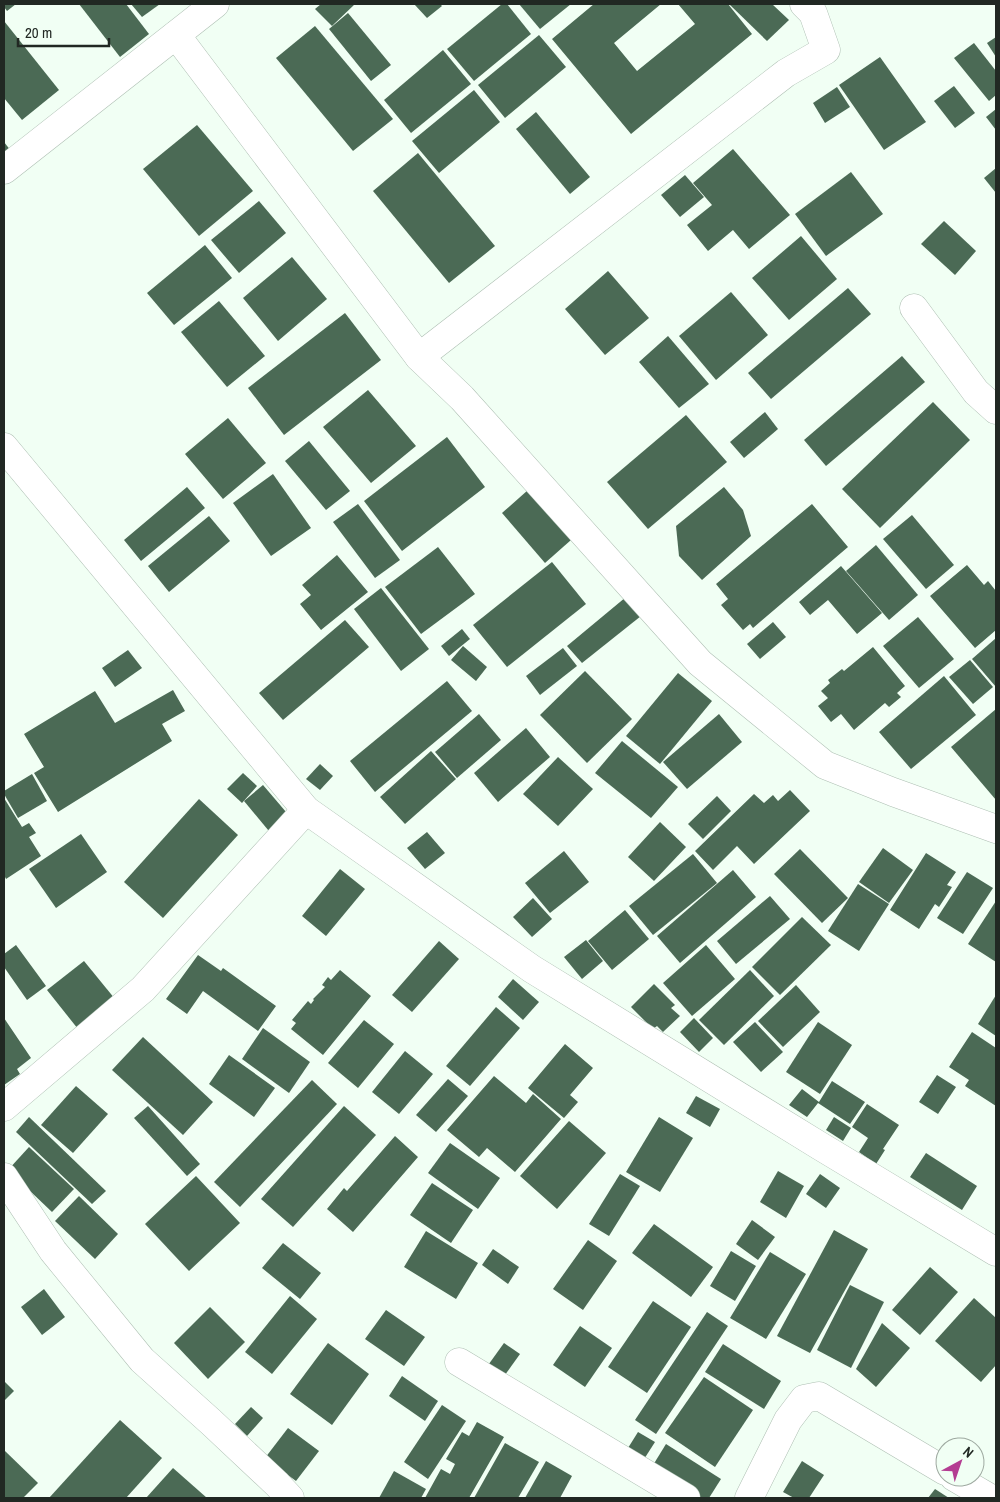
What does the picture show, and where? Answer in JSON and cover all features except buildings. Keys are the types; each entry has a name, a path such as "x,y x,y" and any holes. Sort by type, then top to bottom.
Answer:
{"street":[{"path":"4,170 215,4"},
{"path":"418,357 786,73 826,50 813,13 804,4"},
{"path":"176,35 418,357 462,398 700,663 825,766 996,829"},
{"path":"914,308 976,392 996,410"},
{"path":"4,447 306,810 532,969 996,1252"},
{"path":"4,1107 143,989 306,810"},
{"path":"4,1177 52,1251 142,1360 224,1434 290,1498"},
{"path":"459,1362 686,1498"},
{"path":"749,1498 788,1420 804,1399 819,1396 935,1466"},
{"path":"971,1487 990,1498"}]}
